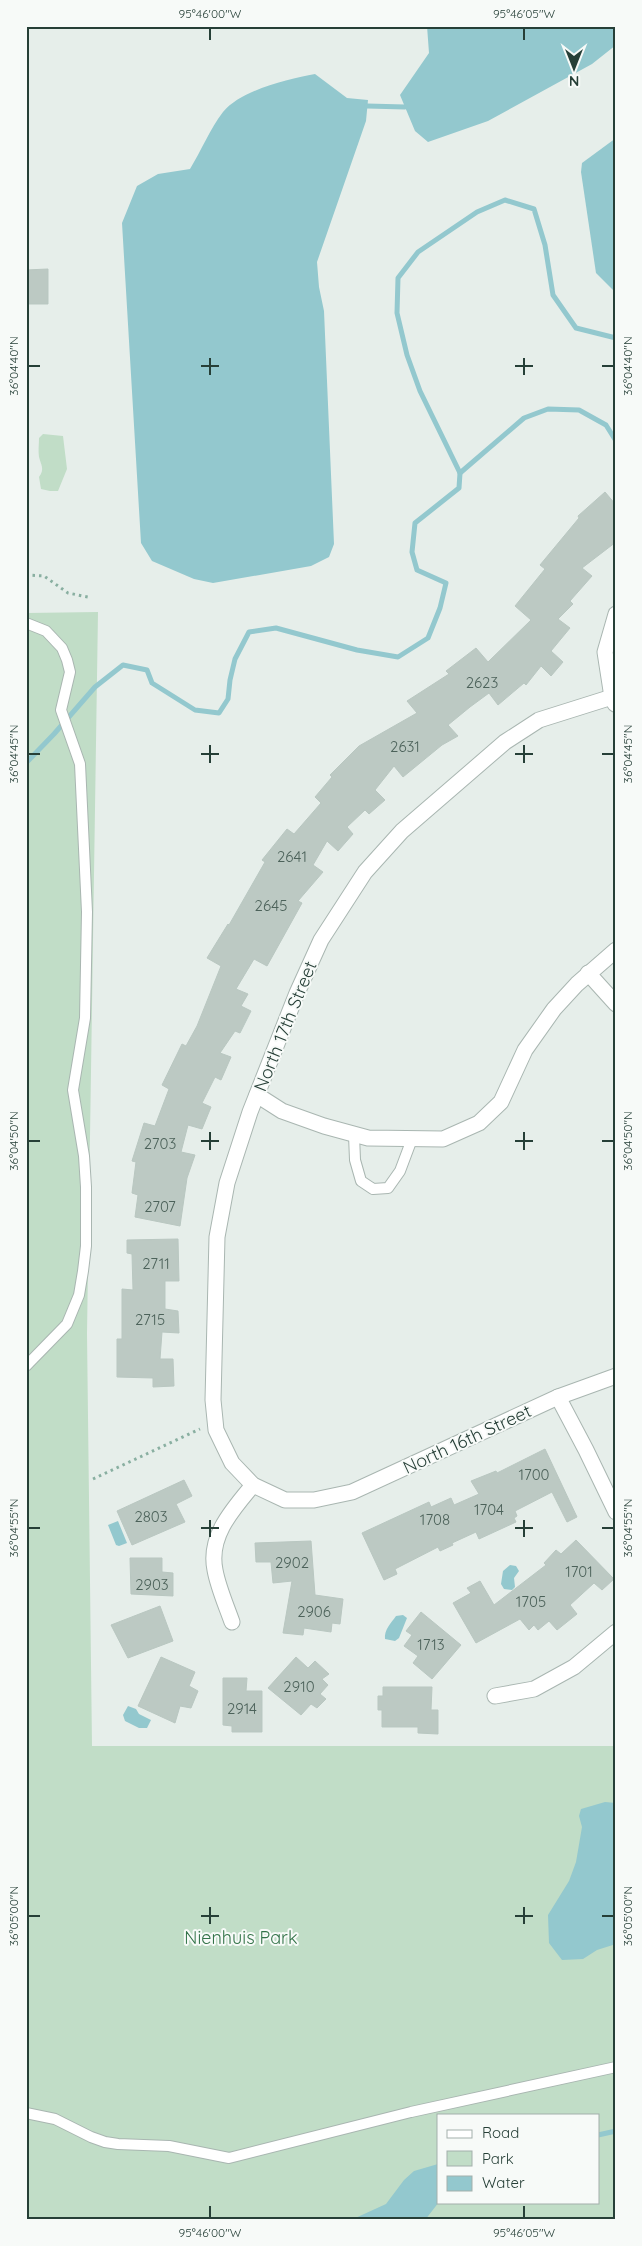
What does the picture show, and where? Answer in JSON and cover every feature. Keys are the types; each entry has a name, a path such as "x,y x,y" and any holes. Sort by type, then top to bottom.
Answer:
{"street":[{"path":"614,701 605,652 616,614"},
{"name":"North 17th Street","path":"253,1484 232,1463 216,1430 213,1400 217,1237 227,1183 257,1095 297,993 322,940 365,872 402,831 505,742 539,720 614,701"},
{"path":"257,1095 282,1111 368,1138 443,1139 479,1123 500,1102 525,1050 554,1009 588,973 616,950"},
{"path":"588,973 616,1004"},
{"name":"North 16th Street","path":"253,1484 285,1500 314,1500 352,1492 558,1397 616,1376"},
{"path":"558,1397 616,1512"},
{"path":"232,1622 215,1571 213,1552 219,1533 230,1514 253,1484"},
{"path":"495,1696 534,1689 574,1667 616,1632"}],"lane":[{"path":"26,623 46,632 62,648 68,660 70,672 61,704 61,716 76,750 82,780 87,912 85,1018 73,1090 84,1156 86,1246 79,1295 74,1311 61,1332 26,1366"},
{"path":"354,1134 355,1160 361,1180 373,1189 388,1188 400,1170 412,1139"},
{"path":"26,2113 55,2119 105,2142 126,2145 169,2146 229,2158 411,2112 616,2067"}],"path":[{"path":"26,575 44,576 68,593 88,597"},
{"path":"94,1479 200,1429"}],"green space":[{"path":"43,434 63,436 67,469 58,491 41,489 39,477 42,469 39,457 39,438"},
{"name":"Nienhuis Park","path":"98,612 87,1334 92,1746 616,1746 616,2220 26,2220 26,613"}],"water":[{"path":"427,26 616,26 616,45 592,64 488,121 428,142 415,131 400,95 429,53"},
{"path":"315,74 347,98 368,100 366,121 317,262 319,287 324,311 334,544 329,557 311,566 213,583 194,579 152,561 141,543 122,223 137,186 158,174 190,169 218,119 231,104 241,97 266,87"},
{"path":"616,138 616,293 596,273 581,172 582,163"},
{"path":"118,1521 127,1543 119,1546 116,1545 108,1525"},
{"path":"510,1565 516,1566 519,1571 514,1578 515,1587 512,1590 504,1589 501,1584 503,1571"},
{"path":"403,1615 407,1618 399,1638 395,1641 385,1639 392,1621 396,1616"},
{"path":"128,1706 136,1709 139,1714 151,1720 147,1728 139,1728 125,1721 123,1715"},
{"path":"605,1802 616,1803 616,1944 597,1950 583,1959 562,1960 549,1943 548,1915 569,1881 576,1862 582,1827 579,1816 581,1809"},
{"path":"437,2164 437,2204 425,2220 351,2220 386,2204 404,2180 414,2171"}],"building":[{"path":"48,269 48,304 26,304 26,270"},
{"path":"605,492 616,505 616,542 582,568 592,576 570,601 573,604 558,619 570,628 551,651 563,662 551,676 541,666 526,685 524,683 498,705 489,693 470,707 448,725 458,736 442,745 403,777 394,766 375,790 385,800 369,814 365,810 347,827 353,834 338,851 327,841 313,865 323,872 298,901 302,903 267,966 254,959 236,989 248,994 241,1006 251,1011 240,1033 235,1031 220,1053 231,1057 221,1080 215,1077 202,1103 211,1107 202,1129 188,1125 181,1152 195,1155 187,1178 180,1226 135,1217 138,1195 132,1193 136,1162 132,1161 144,1123 155,1126 169,1089 162,1085 182,1044 186,1046 197,1026 221,966 207,958 229,925 265,862 262,860 287,829 294,834 321,803 315,797 332,777 330,775 359,746 417,713 407,701 449,674 446,671 476,648 488,662 531,620 515,606 545,569 540,565 579,518 578,516"},
{"path":"178,1239 179,1281 165,1281 165,1309 178,1311 179,1333 162,1332 160,1359 173,1359 174,1386 153,1387 153,1378 117,1377 117,1339 122,1339 122,1289 133,1290 132,1254 127,1253 127,1240"},
{"path":"545,1449 577,1517 567,1522 552,1492 515,1511 517,1516 514,1518 516,1522 479,1539 476,1532 440,1551 438,1547 395,1569 397,1574 384,1580 362,1533 429,1502 431,1507 451,1498 454,1505 479,1494 471,1481 496,1471 497,1473"},
{"path":"184,1480 192,1496 176,1504 185,1522 132,1545 117,1511"},
{"path":"576,1540 614,1579 602,1590 594,1583 570,1605 577,1614 557,1630 549,1621 538,1630 534,1625 529,1630 520,1619 476,1643 453,1603 471,1593 467,1588 480,1581 494,1605 546,1565 544,1563 556,1550 561,1554"},
{"path":"311,1541 315,1595 343,1599 340,1624 332,1623 331,1632 304,1628 303,1635 283,1633 292,1581 273,1583 271,1562 256,1562 255,1543"},
{"path":"130,1558 162,1558 162,1572 173,1573 173,1596 131,1594"},
{"path":"160,1606 173,1641 128,1658 111,1625"},
{"path":"421,1612 461,1645 432,1679 413,1663 418,1656 404,1646 412,1635 406,1631"},
{"path":"161,1657 195,1672 189,1686 198,1691 191,1708 180,1706 175,1723 138,1706"},
{"path":"296,1657 308,1668 315,1661 329,1674 322,1679 328,1685 320,1694 326,1699 317,1708 311,1704 301,1715 268,1688"},
{"path":"223,1678 247,1678 246,1691 262,1691 262,1732 232,1732 232,1726 223,1725"},
{"path":"383,1687 432,1687 431,1710 438,1710 438,1734 418,1733 418,1727 382,1727 382,1710 378,1710 378,1696 383,1696"}],"waterway":[{"path":"367,106 405,107"},
{"path":"26,763 95,687 123,665 147,670 152,683 195,710 219,713 228,699 235,659 249,632 276,628 357,650 398,657 428,638 440,608 446,583 417,570 412,552 415,523 459,488 460,473 420,391 407,355 397,313 398,278 418,252 477,212 505,200 534,209 545,245 553,295 576,328 616,338"},
{"path":"460,473 524,418 548,409 579,410 606,425 616,441"},
{"path":"600,2135 616,2131"}]}
